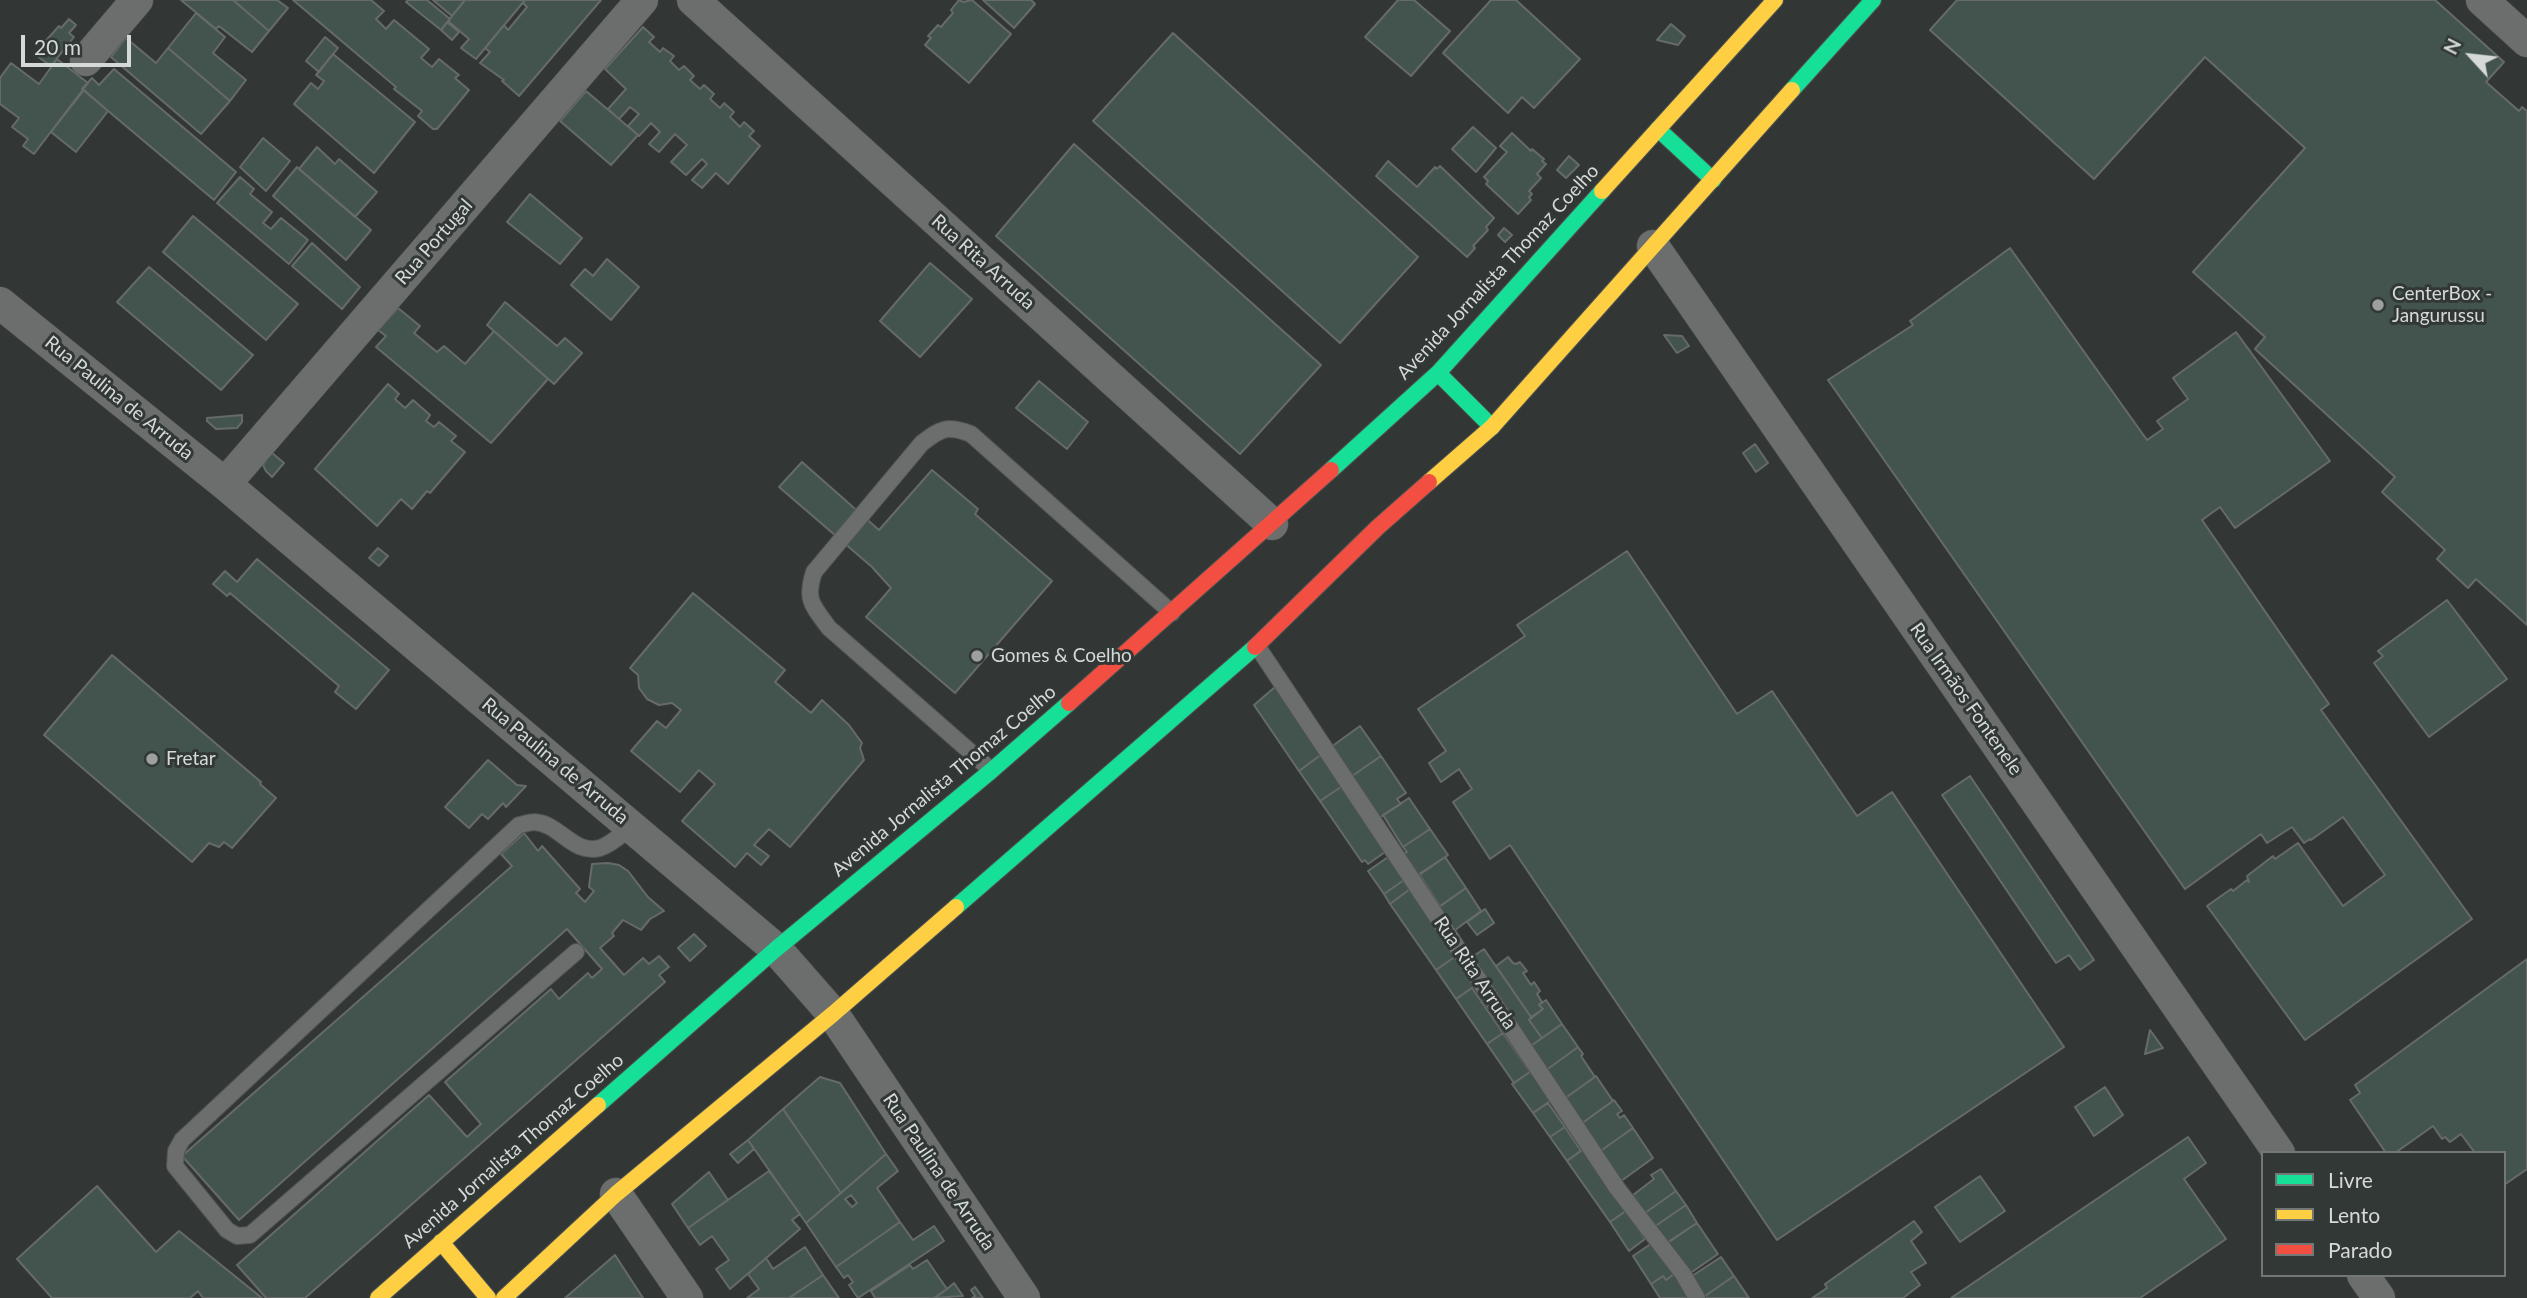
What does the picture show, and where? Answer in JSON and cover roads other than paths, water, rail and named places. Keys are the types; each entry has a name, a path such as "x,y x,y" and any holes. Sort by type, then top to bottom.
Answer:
{"main road":[{"name":"Avenida Jornalista Thomaz Coelho","path":"378,1298 776,949 991,771 1272,524 1438,373 1774,0"},
{"path":"504,1298 616,1194 833,1014 1257,646 1378,527 1492,427 1873,0"},
{"path":"1658,130 1713,180"},
{"path":"1438,373 1492,427"},
{"path":"442,1242 488,1298"}],"street":[{"path":"86,60 137,0"},
{"name":"Rua Portugal","path":"225,484 642,0"},
{"name":"Rua Rita Arruda","path":"693,0 1272,524"},
{"path":"2496,5 2527,41"},
{"name":"Rua Irmãos Fontenele","path":"1653,246 2278,1151"},
{"name":"Rua Paulina de Arruda","path":"0,303 225,484 776,949 833,1014 1024,1298"},
{"path":"616,1194 687,1298"},
{"path":"2364,1277 2379,1298"}],"lane":[{"path":"991,771 829,628 813,607 808,590 814,572 922,443 941,429 955,428 971,434 1172,613"},
{"name":"Rua Rita Arruda","path":"1257,646 1617,1188 1683,1274 1697,1298"},
{"path":"576,952 250,1234 237,1236 228,1230 175,1166 176,1150 182,1140 519,825 536,822 579,847 591,849 603,847 633,826"}],"place":[{"name":"CenterBox - Jangurussu","path":"2378,305"},
{"name":"Gomes & Coelho","path":"977,656"},
{"name":"Fretar","path":"152,759"}]}
